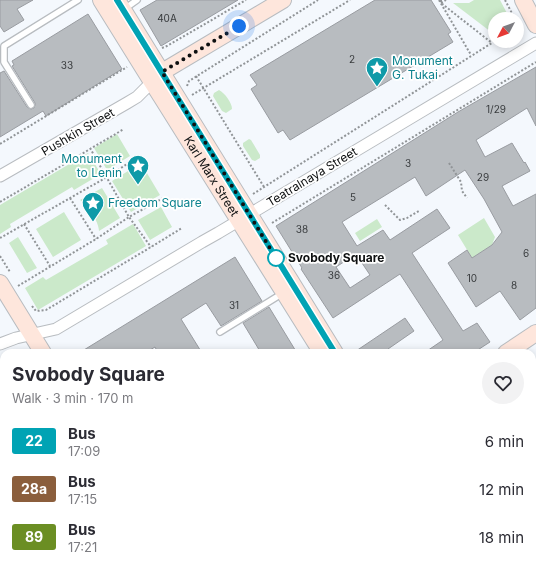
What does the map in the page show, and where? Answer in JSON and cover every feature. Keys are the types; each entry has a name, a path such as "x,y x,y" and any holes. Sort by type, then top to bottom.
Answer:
{"main road":[{"name":"Karl Marx Street","path":"101,0 157,77"},
{"path":"157,77 282,0"},
{"path":"523,0 536,25"},
{"name":"Karl Marx Street","path":"120,5 157,77 216,183 244,218 332,349"},
{"name":"Karl Marx Street","path":"244,218 284,292 320,349"},
{"path":"0,283 40,349"},
{"path":"512,349 536,333"}],"street":[{"name":"Teatralnaya Street","path":"0,344 16,338 56,329 536,44"},
{"name":"Pushkin Street","path":"0,176 137,97 157,77"}],"lane":[{"path":"31,105 4,62 4,46 78,0"},
{"path":"120,5 137,0"},
{"path":"220,332 284,292"}],"path":[{"path":"167,46 246,0"},
{"path":"186,87 188,81 318,0"},
{"path":"189,97 350,0"},
{"path":"440,1 446,0"},
{"path":"505,0 511,12"},
{"path":"440,1 488,39"},
{"path":"440,1 472,55"},
{"path":"250,196 488,45"},
{"path":"269,225 536,62"},
{"path":"0,144 128,66"},
{"path":"196,76 264,187"},
{"path":"0,202 124,129"},
{"path":"90,148 129,217 151,247"},
{"path":"0,238 107,177 141,155"},
{"path":"449,163 461,182 462,191 467,198"},
{"path":"18,286 96,239 129,217 165,197"},
{"path":"70,198 96,239"},
{"path":"385,205 400,220 419,211"},
{"path":"24,224 50,266"},
{"path":"32,306 36,311 46,310 182,228"}],"green space":[{"path":"474,0 500,0 506,12 488,12 488,30 453,3 469,3"},
{"path":"219,90 226,96 232,107 232,109 226,113 222,111 213,96 214,93"},
{"path":"117,134 130,156 107,170 94,148"},
{"path":"249,139 260,155 260,158 255,161 252,160 243,146 243,143"},
{"path":"88,153 101,174 74,190 72,187 10,224 11,227 0,234 0,205"},
{"path":"141,163 160,195 131,212 112,181"},
{"path":"102,188 120,218 99,231 99,227 92,214 86,205 80,200"},
{"path":"161,207 172,227 150,240 138,220"},
{"path":"64,212 81,240 53,257 36,229"},
{"path":"484,218 495,237 492,245 472,258 458,235"},
{"path":"377,219 382,227 360,241 355,233"},
{"path":"133,224 146,246 38,310 25,288 43,277 46,280 108,244 106,240"},
{"path":"18,237 37,268 27,273 9,243"}],"building":[{"path":"0,0 33,0 17,9 24,20 4,32 0,26"},
{"path":"157,0 238,0 161,46 140,10"},
{"path":"375,0 431,0 451,32 448,34 453,42 290,140 283,130 278,133 251,89 257,85 250,75"},
{"path":"88,14 122,69 46,116 43,111 0,137 0,73 4,71 27,107 31,109 34,108 35,103 12,66 14,65 12,61"},
{"path":"536,67 536,126 527,108 476,140 485,157 512,143 530,171 502,186 513,206 536,194 536,308 520,320 500,291 476,307 448,263 467,250 472,258 492,245 502,232 484,199 465,170 426,196 415,177 342,222 357,246 383,230 390,240 437,209 450,228 412,253 463,331 477,323 490,342 479,349 430,349 443,340 400,274 333,318 301,269 302,268 276,226 458,112","holes":["356,254 370,275 350,288 336,267"]},
{"path":"235,257 262,301 221,326 206,303 181,319 200,349 156,349 155,347 152,349 86,349"},
{"path":"269,307 295,349 259,349 243,323"},
{"path":"405,318 414,331 388,349 359,349"}],"bus line":[{"name":"22","path":"117,0 333,349"}],"place":[{"name":"Monument G. Tukai","path":"377,88"},
{"name":"Monument to Lenin","path":"138,186"},
{"name":"Freedom Square","path":"93,222"},
{"name":"Svobody Square","path":"276,258"}],"route":[{"path":"239,26 162,72 276,258"}]}
